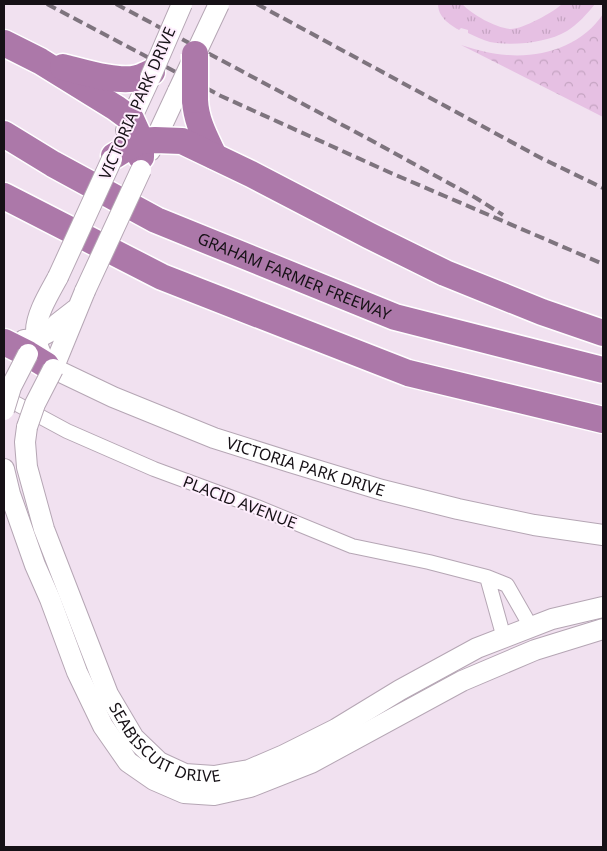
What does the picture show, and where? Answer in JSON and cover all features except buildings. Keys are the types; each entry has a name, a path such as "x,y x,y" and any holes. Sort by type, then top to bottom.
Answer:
{"highway":[{"path":"4,43 40,61 116,108 142,133 182,141 445,273 542,312 603,333"},
{"path":"195,54 186,95 196,109 202,131 214,156"},
{"path":"40,61 120,79 149,75"},
{"path":"114,156 142,133"},
{"path":"141,170 142,133"},
{"name":"GRAHAM FARMER FREEWAY","path":"4,134 53,164 156,220 395,317 603,370"},
{"path":"4,196 162,278 408,373 603,420"},
{"path":"4,341 41,357"}],"street":[{"name":"VICTORIA PARK DRIVE","path":"142,133 149,75 182,4"},
{"name":"VICTORIA PARK DRIVE","path":"195,54 219,4"},
{"name":"VICTORIA PARK DRIVE","path":"142,133 186,95"},
{"name":"VICTORIA PARK DRIVE","path":"114,156 40,313 35,330 41,357 113,397 214,438 373,488 534,525 603,535"},
{"name":"VICTORIA PARK DRIVE","path":"77,309 141,170"},
{"name":"SEABISCUIT DRIVE","path":"4,410 11,387 41,357 77,309"},
{"path":"41,357 49,332 77,309"},
{"name":"SEABISCUIT DRIVE","path":"41,357 35,404 25,442 27,466 44,529 108,694 134,738 159,762 185,774 214,776 249,770 336,729 400,690 477,648 552,619 603,607"},
{"name":"PLACID AVENUE","path":"4,397 67,431 154,470 257,507 352,546 428,562 486,577 507,585 531,627"},
{"name":"SEABISCUIT DRIVE","path":"4,469 10,494 35,565 50,599 77,672 103,726 128,762 154,780 184,793 214,795 250,787 311,763 462,681 535,650 603,629"},
{"path":"486,577 504,638"}],"green space":[{"path":"438,4 462,4 484,20 497,26 515,29 537,20 562,4 595,4 575,25 559,35 540,41 509,44 490,42 468,33 468,30 461,28 459,30 448,23 442,16 438,9"},
{"path":"603,14 603,117 461,45 484,52 507,55 548,52 585,34"}],"railway":[{"path":"47,4 221,96 391,173 603,264"},
{"path":"116,4 365,137 476,198 503,215"},
{"path":"257,4 541,158 603,188"}]}
